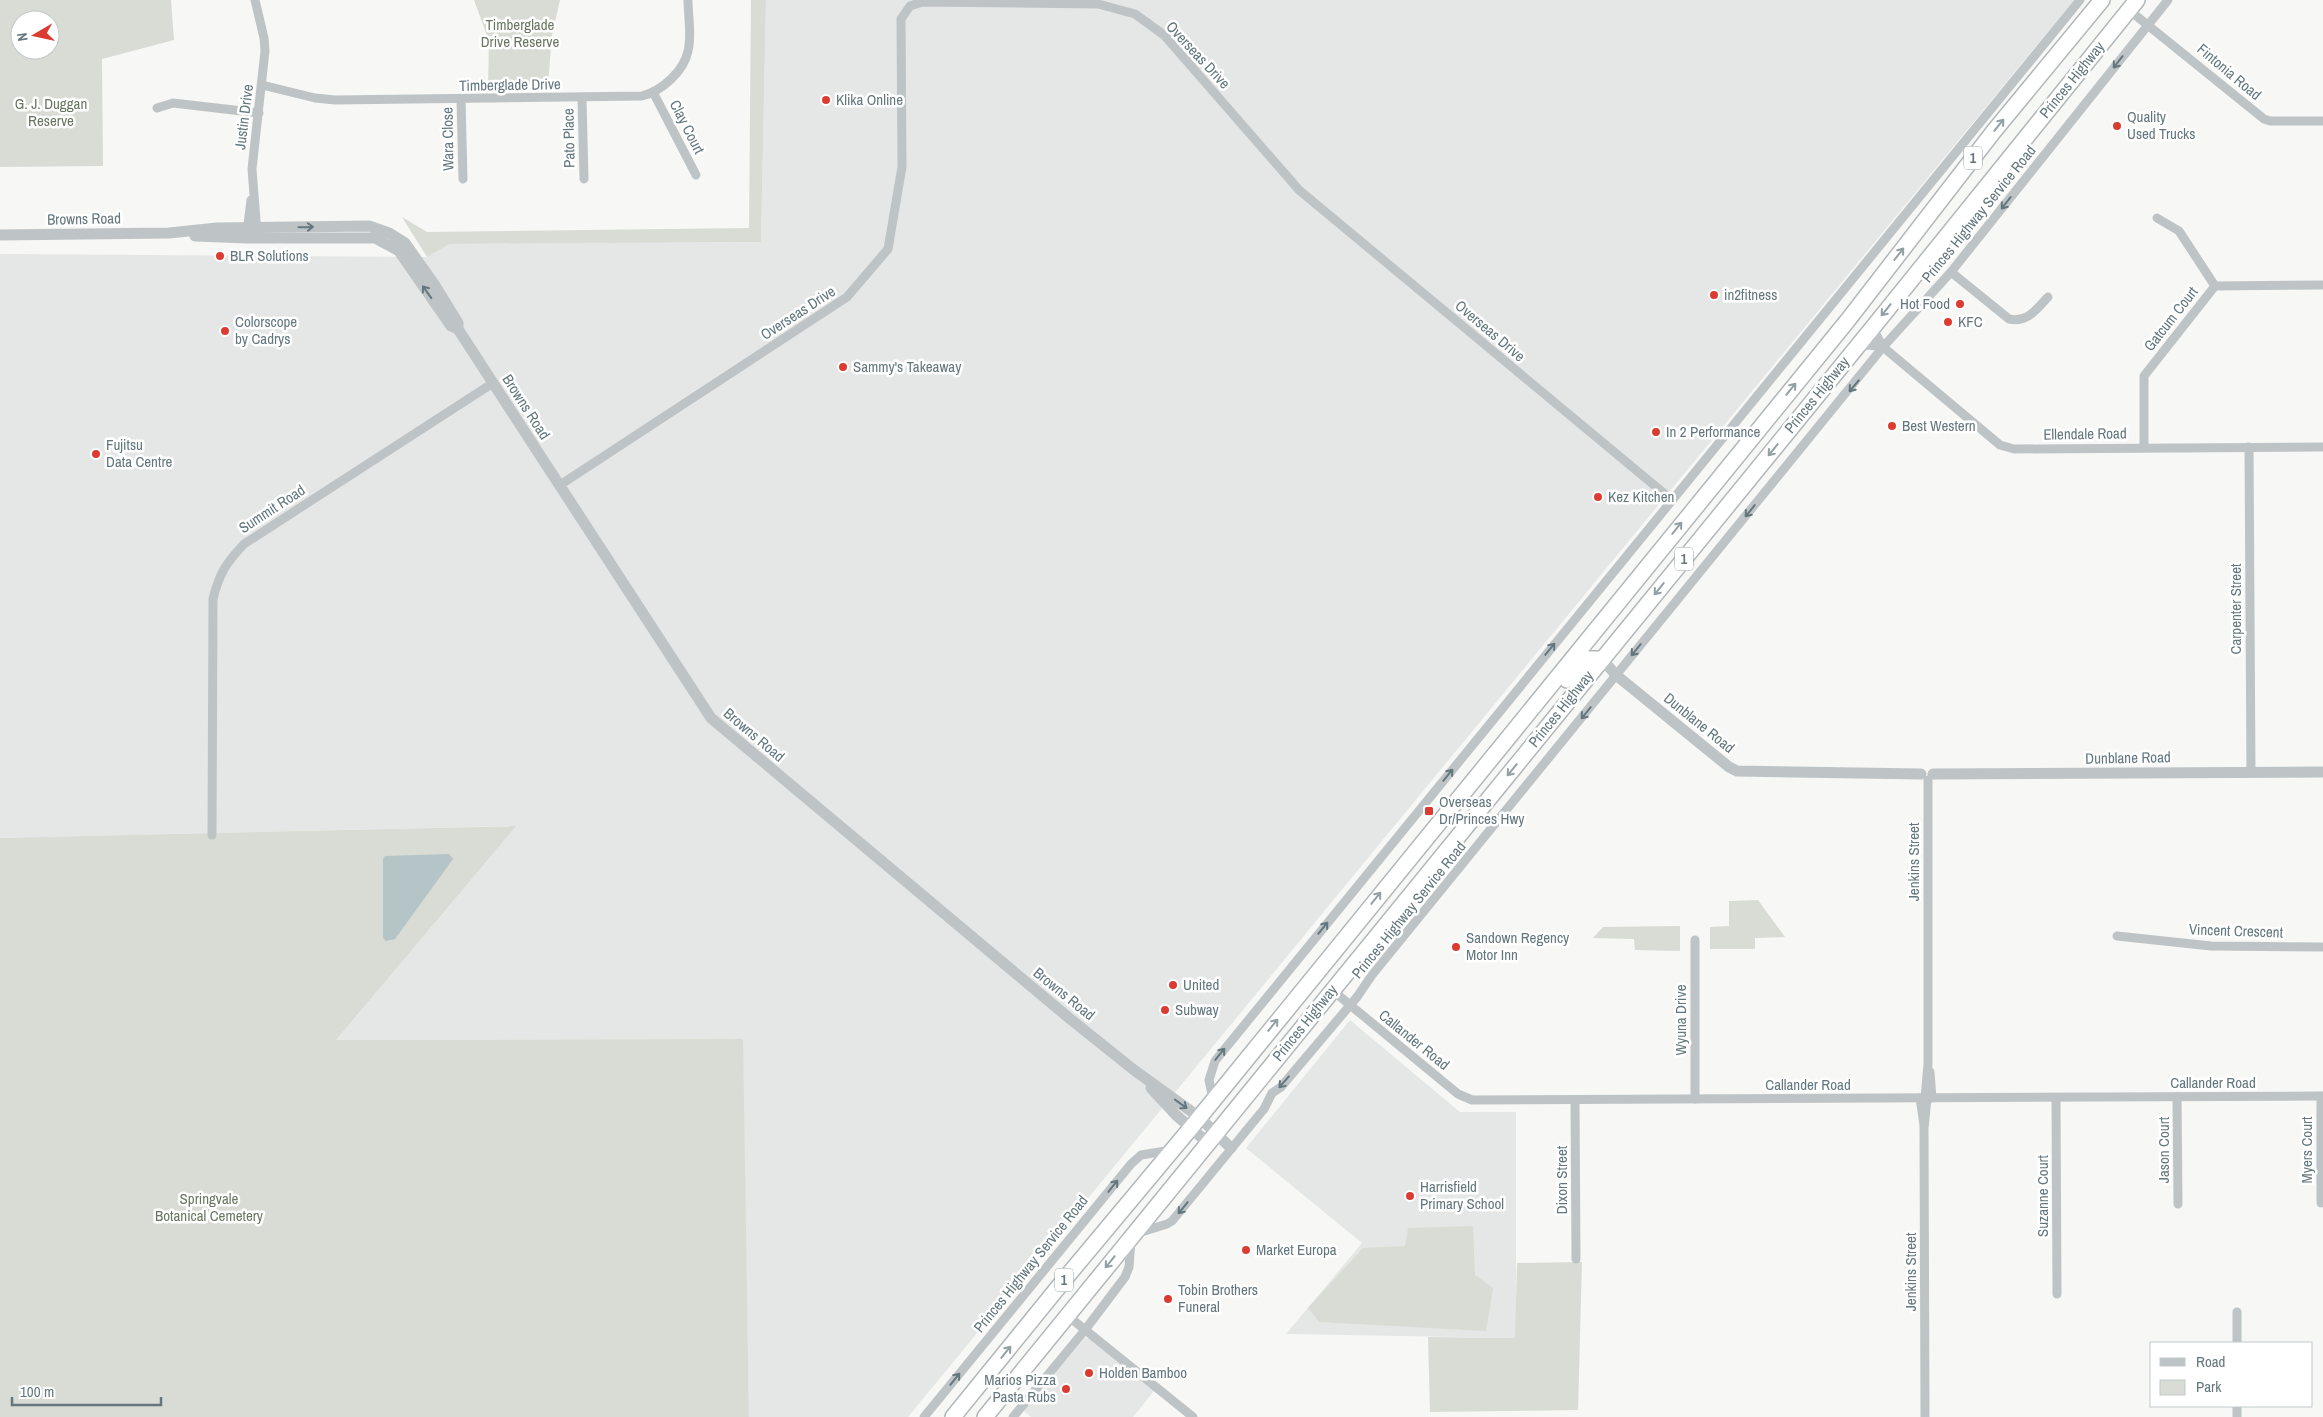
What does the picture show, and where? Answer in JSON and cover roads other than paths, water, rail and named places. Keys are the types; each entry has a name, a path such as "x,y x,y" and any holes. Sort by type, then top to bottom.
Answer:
{"highway":[{"name":"Princes Highway","path":"953,1417 1195,1123 1484,764 1848,320 1994,131 2102,0"},
{"name":"Princes Highway","path":"985,1417 1068,1316 1087,1289 1856,348 2133,5"},
{"path":"1848,320 1870,330"},
{"path":"1484,764 1526,730 1583,660 1602,658"},
{"path":"1069,1274 1087,1289"},
{"path":"1050,1300 1068,1316"}],"street":[{"name":"Justin Drive","path":"252,233 252,169 262,85 264,38 255,0"},
{"name":"Timberglade Drive","path":"262,85 326,100 642,96 653,92 671,79 686,58 689,45 688,0"},
{"path":"1213,1099 1208,1080 1215,1061 2080,0"},
{"path":"2149,24 2168,0"},
{"name":"Overseas Drive","path":"560,485 847,297 888,249 902,167 901,19 910,6 922,2 1098,4 1135,14 1164,34 1299,190 1672,500"},
{"name":"Fintonia Road","path":"2133,5 2149,24 2264,119 2270,121 2323,121"},
{"name":"Princes Highway Service Road","path":"1132,1235 1154,1229 1172,1221 1264,1109 1272,1093 1281,1087 1350,1005 1372,975 1884,347 1951,272 2149,24"},
{"name":"Clay Court","path":"653,92 696,175"},
{"name":"Pato Place","path":"582,98 584,179"},
{"name":"Wara Close","path":"461,99 463,179"},
{"path":"157,108 173,103 259,113"},
{"path":"2158,218 2179,231 2215,286"},
{"name":"Browns Road","path":"0,235 169,233 217,228 252,233 369,226 389,233 405,243 434,284 458,323 458,329 710,718 1069,1018 1134,1070 1211,1137 1231,1148"},
{"path":"1951,272 2009,320 2019,321 2029,317 2048,298"},
{"name":"Gatcum Court","path":"2144,447 2144,376 2215,286 2323,285"},
{"name":"Ellendale Road","path":"1870,330 1877,336 1884,347 2000,445 2014,449 2323,447"},
{"path":"1856,348 1869,345 1884,347"},
{"name":"Summit Road","path":"212,835 213,600 218,578 228,561 244,544 493,383"},
{"name":"Carpenter Street","path":"2249,447 2251,772"},
{"name":"Dunblane Road","path":"1602,658 1616,675 1728,767 1737,771 1927,776 2323,772"},
{"path":"1587,678 1601,674 1616,675"},
{"name":"Jenkins Street","path":"1925,1417 1924,1128 1928,1064 1927,776"},
{"name":"Vincent Crescent","path":"2118,936 2212,946 2323,947"},
{"name":"Wyuna Drive","path":"1695,940 1695,1099"},
{"name":"Callander Road","path":"1332,990 1466,1099 2322,1096"},
{"name":"Myers Court","path":"2321,1203 2322,1096"},
{"name":"Jason Court","path":"2177,1097 2178,1204"},
{"name":"Suzanne Court","path":"2056,1098 2057,1294"},
{"name":"Dixon Street","path":"1576,1100 1576,1260"},
{"name":"Princes Highway Service Road","path":"924,1417 1131,1164 1141,1155 1172,1150"},
{"path":"1013,1417 1085,1330 1127,1273 1132,1235"},
{"path":"2236,1312 2237,1342"},
{"path":"1068,1316 1193,1417"}],"place":[{"name":"Klika Online","path":"826,100"},
{"name":"Quality Used Trucks","path":"2117,126"},
{"name":"BLR Solutions","path":"220,256"},
{"name":"in2fitness","path":"1714,295"},
{"name":"Hot Food","path":"1960,304"},
{"name":"KFC","path":"1948,322"},
{"name":"Colorscope by Cadrys","path":"225,331"},
{"name":"Sammy's Takeaway","path":"843,367"},
{"name":"Best Western","path":"1892,426"},
{"name":"In 2 Performance","path":"1656,432"},
{"name":"Fujitsu Data Centre","path":"96,454"},
{"name":"Kez Kitchen","path":"1598,497"},
{"name":"Overseas Dr/Princes Hwy","path":"1429,811"},
{"name":"Sandown Regency Motor Inn","path":"1456,947"},
{"name":"United","path":"1173,985"},
{"name":"Subway","path":"1165,1010"},
{"name":"Harrisfield Primary School","path":"1410,1196"},
{"name":"Market Europa","path":"1246,1250"},
{"name":"Tobin Brothers Funeral","path":"1168,1299"},
{"name":"Holden Bamboo","path":"1089,1373"},
{"name":"Marios Pizza Pasta Rubs","path":"1066,1389"}],"park label":[{"name":"Timberglade Drive Reserve","path":"520,34"},
{"name":"G. J. Duggan Reserve","path":"51,112"},
{"name":"Springvale Botanical Cemetery","path":"209,1208"}]}
